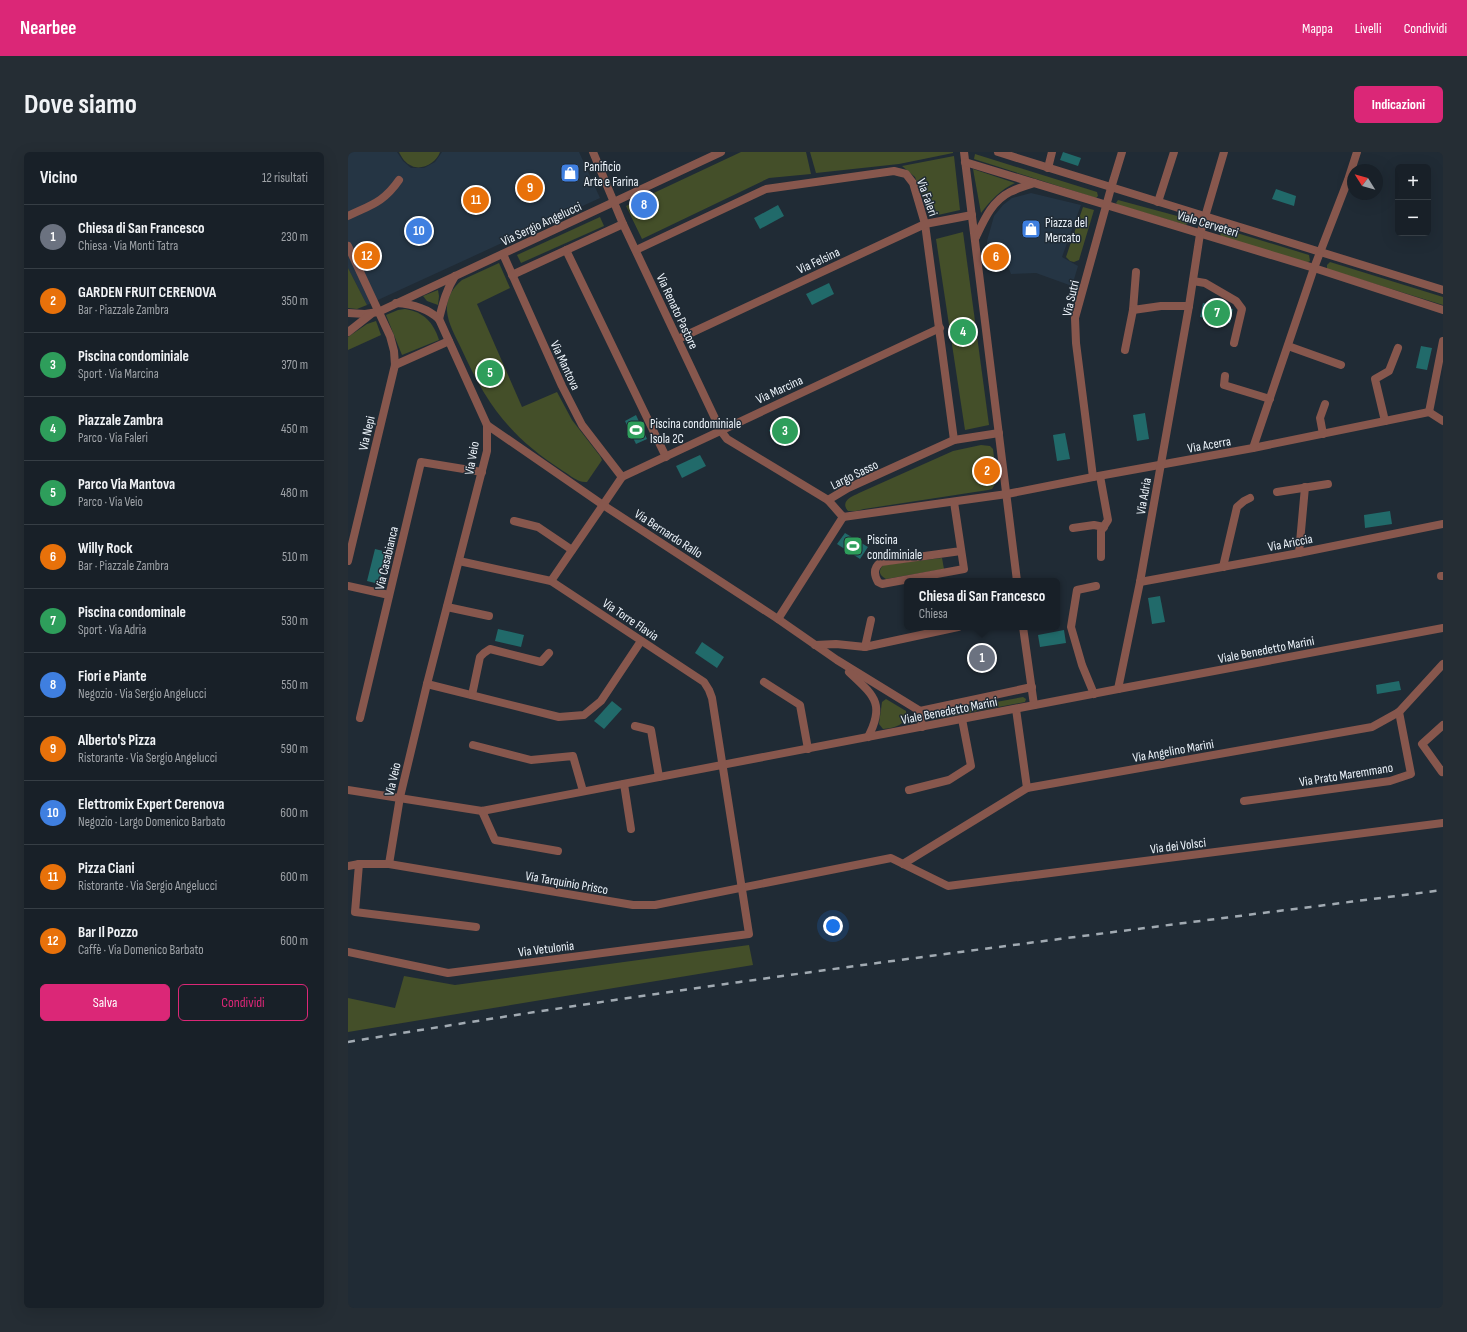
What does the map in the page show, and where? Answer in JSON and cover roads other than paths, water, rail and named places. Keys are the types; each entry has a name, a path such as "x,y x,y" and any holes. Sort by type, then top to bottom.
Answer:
{"street":[{"name":"Via Renato Pastore","path":"593,152 623,224 721,431"},
{"name":"Via Sergio Angelucci","path":"348,332 374,313 721,152"},
{"path":"964,152 976,237 1017,578"},
{"name":"Viale Cerveteri","path":"998,152 1110,188 1320,251 1443,290"},
{"path":"1048,168 1052,152"},
{"name":"Via Sutri","path":"1097,476 1076,343 1075,318 1110,188 1122,152"},
{"path":"1158,202 1174,152"},
{"name":"Via Adria","path":"1118,689 1140,582 1189,306 1200,234 1224,152"},
{"path":"1254,448 1314,268 1358,152"},
{"name":"Viale Cerveteri","path":"965,162 1314,268 1443,310"},
{"name":"Via Faleri","path":"636,250 766,189 894,171 906,174 914,183 925,224 954,440"},
{"path":"348,216 379,201 388,194 399,180"},
{"path":"976,237 996,202 1009,192 1034,183"},
{"name":"Via Felsina","path":"678,339 925,224 972,215"},
{"path":"512,275 623,224"},
{"name":"Via Nepi","path":"348,246 374,313 390,336 394,351 395,365 348,561"},
{"path":"566,250 666,457"},
{"name":"Via Mantova","path":"503,254 562,386 582,425 622,477"},
{"path":"1125,350 1133,310 1136,272"},
{"path":"396,303 417,306 439,319 444,296 455,276"},
{"path":"1193,281 1206,283 1236,301 1242,309 1234,343"},
{"path":"1133,310 1161,306 1189,306"},
{"path":"348,313 374,313"},
{"name":"Via Veio","path":"389,864 400,797 427,684 487,451 487,425 439,319"},
{"name":"Via Marcina","path":"551,581 602,504 622,477 940,328"},
{"path":"395,365 449,341"},
{"path":"1443,341 1439,382 1429,412 1443,421"},
{"path":"1288,346 1341,365"},
{"path":"1385,421 1375,379 1389,371 1398,348"},
{"path":"1225,376 1224,385 1270,399"},
{"path":"1323,434 1320,418 1325,404"},
{"name":"Via Acerra","path":"1007,494 1161,464 1254,448 1429,412"},
{"name":"Via Bernardo Rallo","path":"487,425 602,504 778,619 837,660 920,711"},
{"path":"721,431 727,438 828,500"},
{"name":"Largo Sasso","path":"843,517 828,500 848,488 954,440 999,433"},
{"name":"Via Casabianca","path":"360,718 421,462 482,472"},
{"path":"1097,476 1108,520 1101,531 1101,557"},
{"path":"1277,492 1328,484"},
{"path":"1299,552 1306,487"},
{"path":"778,619 843,517 1007,494"},
{"path":"1223,567 1237,507 1250,498"},
{"path":"915,578 964,569 954,502"},
{"path":"514,521 538,527 572,550"},
{"name":"Via Ariccia","path":"1140,582 1443,524"},
{"path":"1073,528 1094,525 1104,527"},
{"path":"904,580 882,584 878,582 874,572 880,562 961,551"},
{"name":"Via Torre Flavia","path":"459,561 551,581 704,682 710,690 749,934"},
{"path":"348,586 390,595"},
{"path":"1094,694 1082,665 1071,627 1076,590 1096,586"},
{"path":"447,607 489,616"},
{"path":"865,647 872,620"},
{"name":"Viale Benedetto Marini","path":"348,790 482,811 1443,628"},
{"path":"815,645 836,644 865,647 944,630"},
{"path":"1023,630 1034,706"},
{"path":"427,684 559,717 584,715 602,702 641,641"},
{"path":"472,695 480,657 490,649 541,662 549,653"},
{"name":"Via Bernardo Rallo","path":"837,660 874,696 876,716 868,737"},
{"name":"Via Angelino Marini","path":"904,864 1027,788 1372,727 1399,712 1443,664"},
{"path":"764,682 800,704 808,748"},
{"path":"922,727 920,711 1032,687"},
{"path":"1016,709 1027,788"},
{"name":"Via Prato Maremmano","path":"1244,801 1390,781 1411,774 1399,712"},
{"path":"909,790 949,780 971,766 962,719"},
{"path":"1443,725 1422,744 1442,772 1443,771"},
{"path":"635,726 651,730 659,777"},
{"path":"473,746 531,760 573,756 583,792"},
{"path":"624,784 632,830"},
{"path":"482,811 495,840 558,851"},
{"name":"Via dei Volsci","path":"904,864 948,886 1443,823"},
{"name":"Via Tarquinio Prisco","path":"389,864 633,905 655,905 891,858 904,864"},
{"path":"359,864 355,912 476,927"},
{"path":"348,866 359,864 389,864"},
{"name":"Via Vetulonia","path":"348,952 448,973 749,934"}],"railway":[{"path":"348,1042 757,979 1443,890"}],"place":[{"name":"Panificio Arte e Farina","path":"570,173"},
{"name":"Alberto's Pizza","path":"530,188"},
{"name":"Pizza Ciani","path":"476,200"},
{"name":"Fiori e Piante","path":"644,205"},
{"name":"Piazza del Mercato","path":"1031,229"},
{"name":"Elettromix Expert Cerenova","path":"419,231"},
{"name":"Bar Il Pozzo","path":"367,256"},
{"name":"Willy Rock","path":"996,257"},
{"name":"Piscina condominale","path":"1217,313"},
{"name":"Piazzale Zambra","path":"963,332"},
{"name":"Parco Via Mantova","path":"490,373"},
{"name":"Piscina condominiale Isola 2C","path":"636,430"},
{"name":"Piscina condominiale","path":"785,431"},
{"name":"GARDEN FRUIT CERENOVA","path":"987,471"},
{"name":"Piscina condiminiale","path":"853,546"},
{"name":"Chiesa di San Francesco","path":"982,658"}]}
